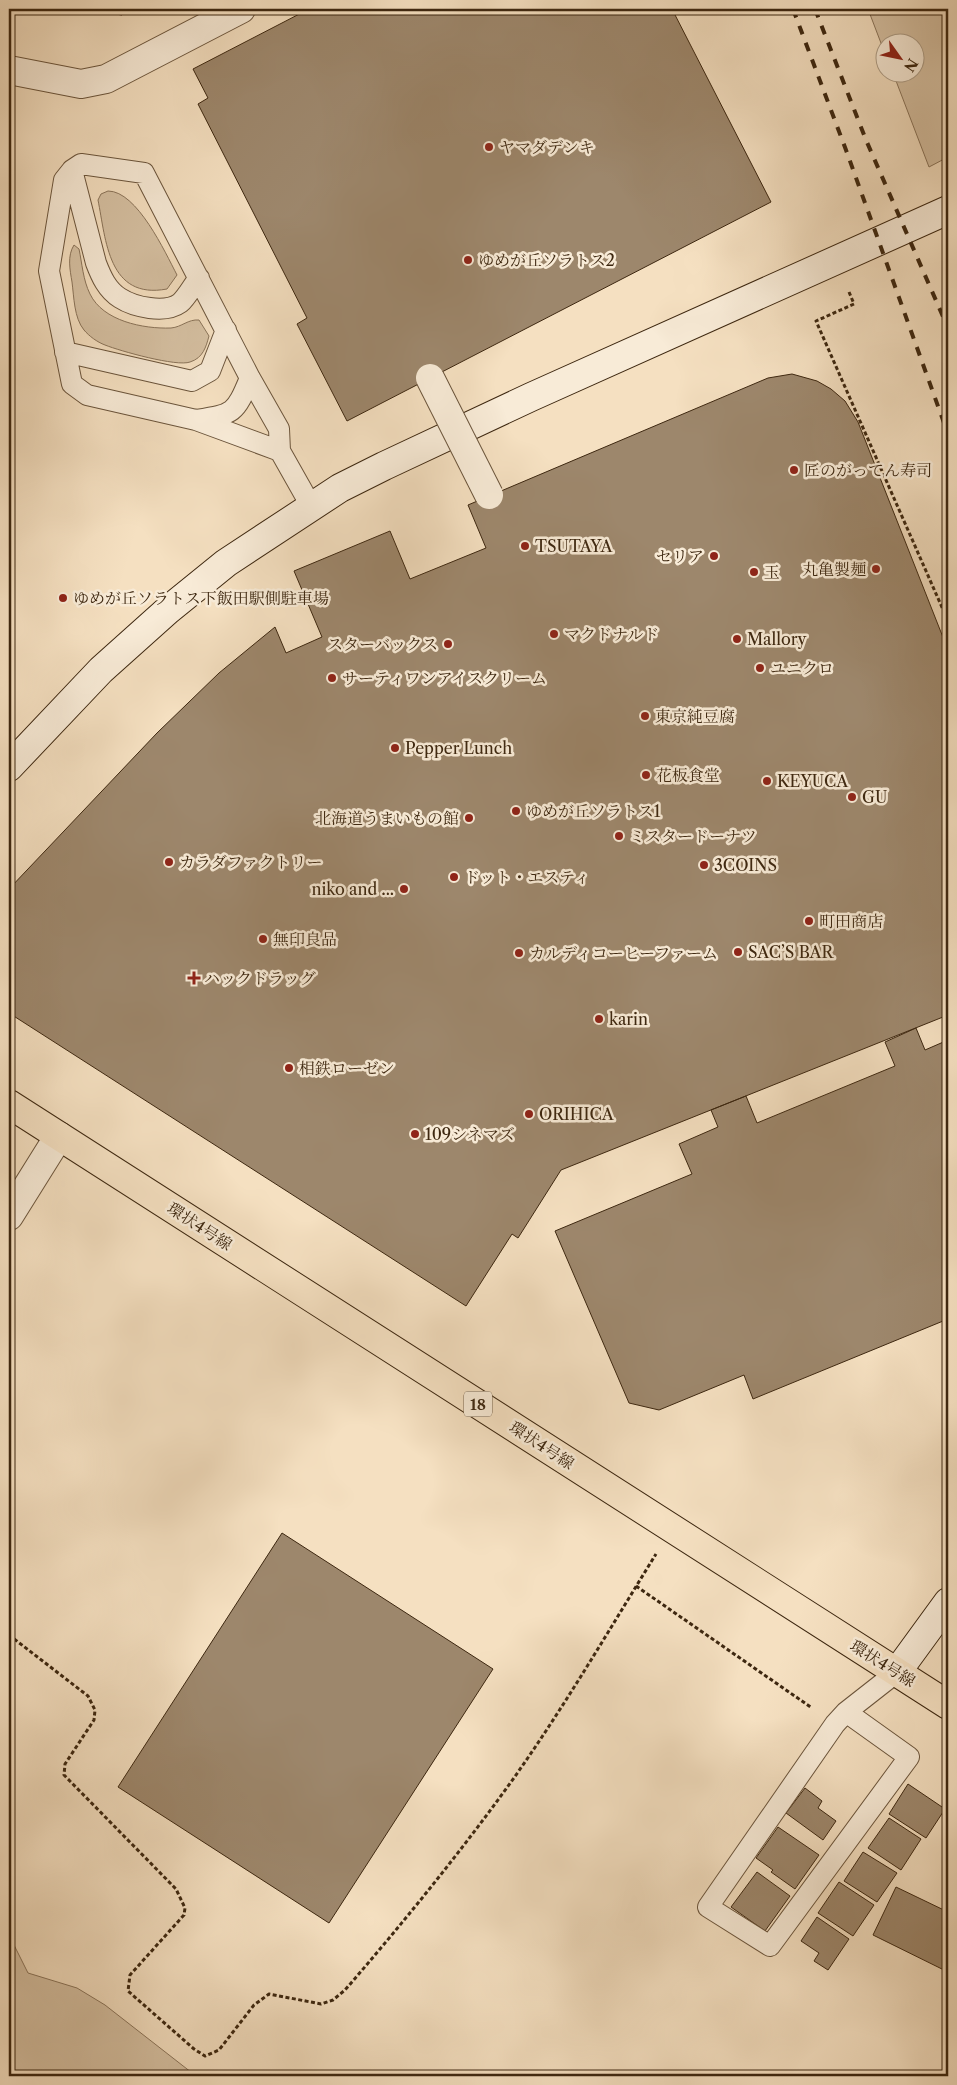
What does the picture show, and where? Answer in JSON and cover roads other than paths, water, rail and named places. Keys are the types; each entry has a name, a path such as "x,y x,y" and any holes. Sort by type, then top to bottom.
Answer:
{"main road":[{"name":"環状4号線","path":"9,1104 948,1704"}],"street":[{"path":"9,70 81,84 106,80 241,9"},
{"path":"9,767 101,670 168,610 226,563 311,506 384,466 948,210"},
{"path":"430,378 490,495"},
{"path":"9,1216 59,1136"},
{"path":"897,1672 948,1602"}],"lane":[{"path":"280,451 196,420 87,395 72,384 49,271 64,180 72,170 81,164 144,173 250,378 279,429 280,451 311,506"},
{"path":"72,170 96,263 110,289 120,299 151,309 166,308 180,303 199,278"},
{"path":"65,352 192,381 210,371 226,330"},
{"path":"196,420 229,414 241,400 250,378"},
{"path":"841,1718 909,1757 770,1946 708,1907 841,1718 897,1672"}],"railway":[{"path":"793,9 948,434"},
{"path":"815,9 866,140 948,328"}],"place":[{"name":"ヤマダデンキ","path":"489,147"},
{"name":"ゆめが丘ソラトス2","path":"468,260"},
{"name":"匠のがってん寿司","path":"794,470"},
{"name":"TSUTAYA","path":"525,546"},
{"name":"セリア","path":"714,556"},
{"name":"丸亀製麺","path":"876,569"},
{"name":"玉","path":"754,572"},
{"name":"ゆめが丘ソラトス下飯田駅側駐車場","path":"63,598"},
{"name":"マクドナルド","path":"554,634"},
{"name":"Mallory","path":"737,639"},
{"name":"スターバックス","path":"448,644"},
{"name":"ユニクロ","path":"760,668"},
{"name":"サーティワンアイスクリーム","path":"332,678"},
{"name":"東京純豆腐","path":"645,716"},
{"name":"Pepper Lunch","path":"395,748"},
{"name":"花板食堂","path":"646,775"},
{"name":"KEYUCA","path":"767,781"},
{"name":"GU","path":"852,797"},
{"name":"ゆめが丘ソラトス1","path":"516,811"},
{"name":"北海道うまいもの館","path":"469,818"},
{"name":"ミスタードーナツ","path":"619,836"},
{"name":"カラダファクトリー","path":"169,862"},
{"name":"3COINS","path":"704,865"},
{"name":"ドット・エスティ","path":"454,877"},
{"name":"niko and ...","path":"404,889"},
{"name":"町田商店","path":"809,921"},
{"name":"無印良品","path":"263,939"},
{"name":"SAC’S BAR","path":"738,952"},
{"name":"カルディコーヒーファーム","path":"519,953"},
{"name":"ハックドラッグ","path":"194,978"},
{"name":"karin","path":"599,1019"},
{"name":"相鉄ローゼン","path":"289,1068"},
{"name":"ORIHICA","path":"529,1114"},
{"name":"109シネマズ","path":"415,1134"}]}
